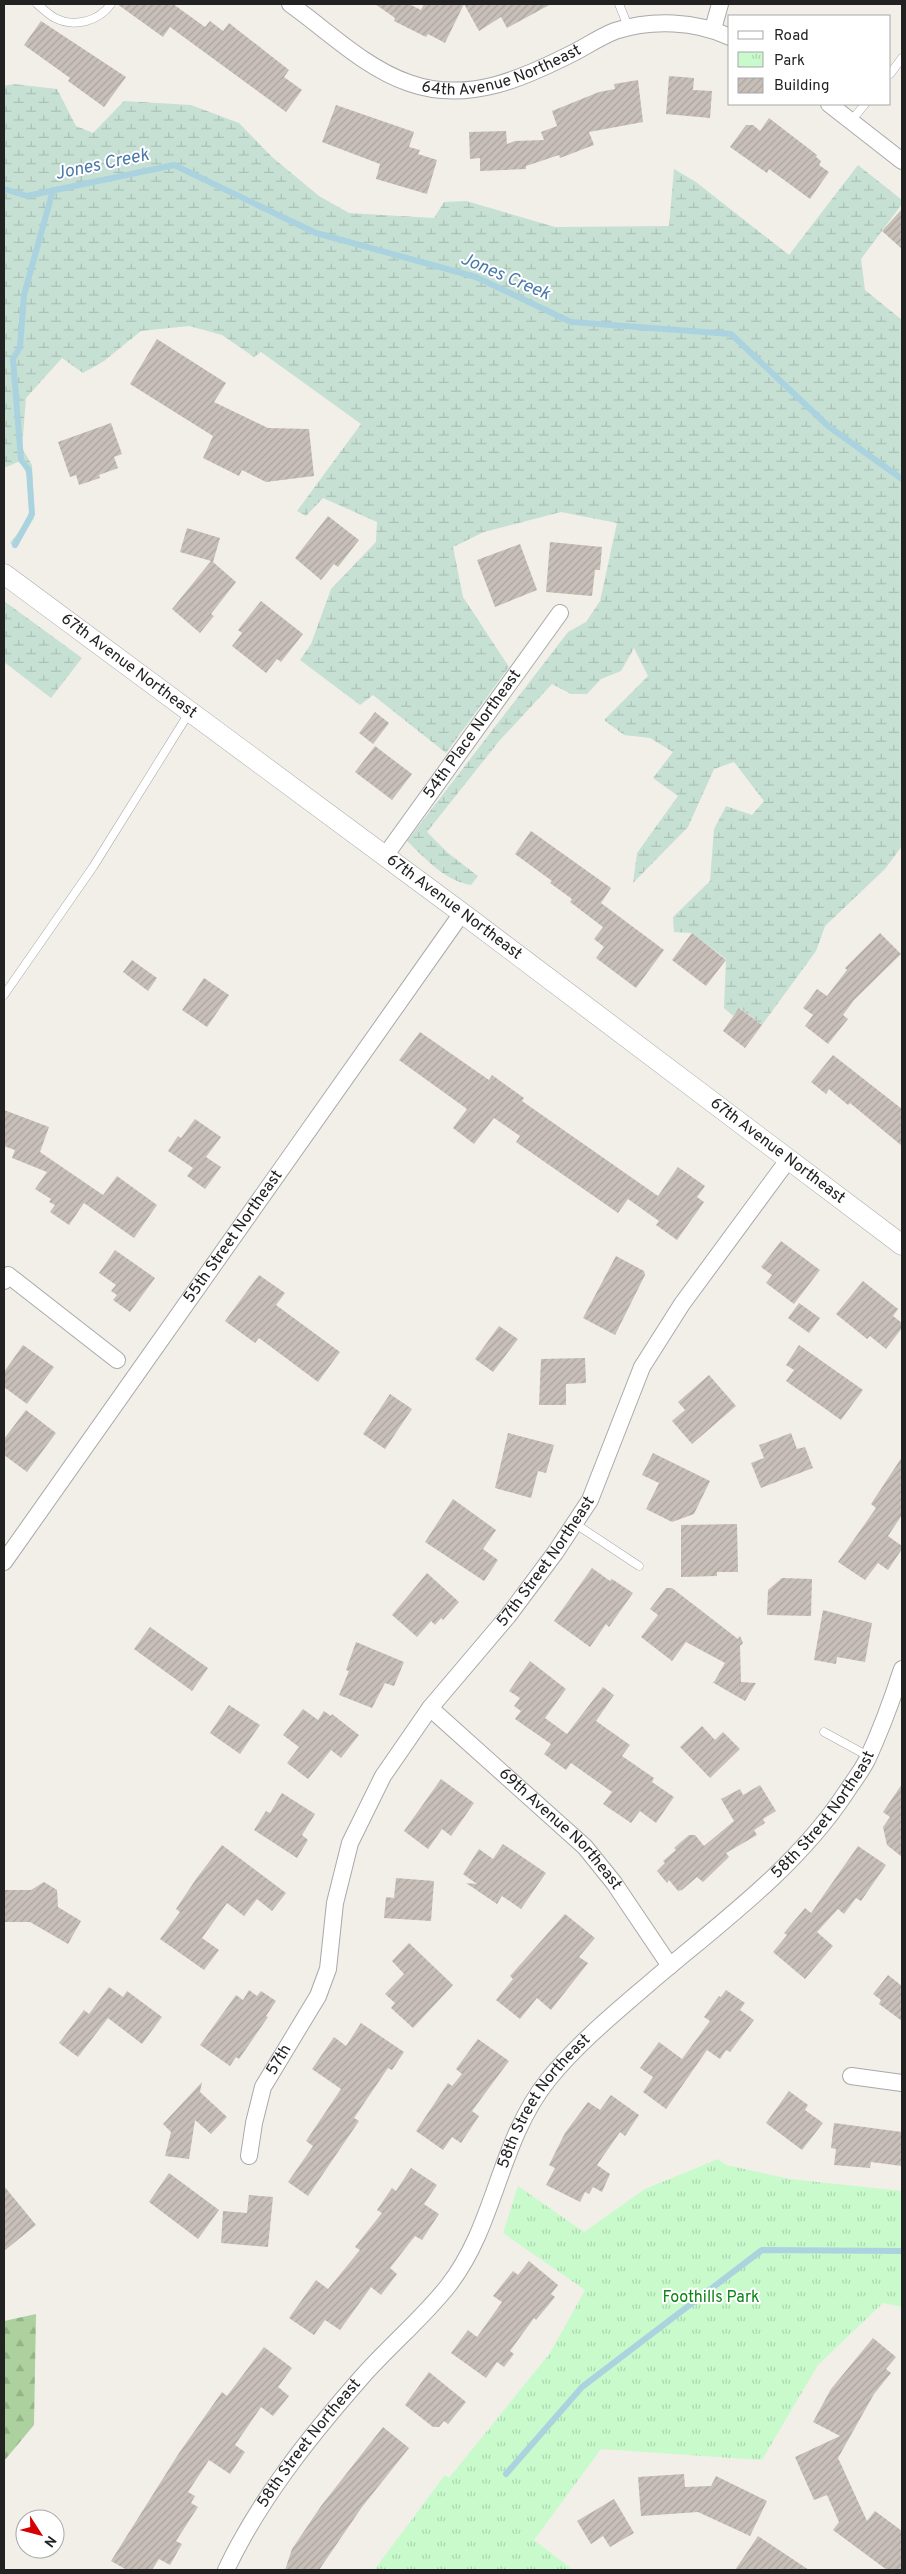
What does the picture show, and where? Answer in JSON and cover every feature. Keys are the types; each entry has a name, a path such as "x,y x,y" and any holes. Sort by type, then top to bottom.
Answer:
{"street":[{"name":"64th Avenue Northeast","path":"290,4 375,67 410,84 443,90 475,90 506,84 540,70 615,31 651,24 681,24 713,30 728,36"},
{"path":"713,30 720,4"},
{"path":"830,105 902,161"},
{"name":"67th Avenue Northeast","path":"4,574 462,913 902,1245"},
{"name":"54th Place Northeast","path":"385,856 560,614"},
{"name":"55th Street Northeast","path":"4,1562 462,913"},
{"name":"57th Street Northeast","path":"328,1969 335,1903 350,1843 383,1776 430,1708 508,1616 590,1500 642,1367 682,1304 788,1160"},
{"path":"6,1278 117,1360"},
{"name":"58th Street Northeast","path":"226,2570 269,2495 317,2432 362,2377 448,2286 472,2250 517,2130 547,2081 590,2035 728,1918 792,1860 834,1810 868,1756 888,1711 902,1669"},
{"name":"69th Avenue Northeast","path":"430,1708 585,1847 614,1884 670,1966"},
{"name":"57th","path":"250,2156 264,2087 314,2005 328,1969"},
{"path":"851,2076 902,2083"}],"lane":[{"path":"37,4 55,18 78,23 95,18 111,4"},
{"path":"619,4 629,29"},
{"path":"891,73 902,58"},
{"path":"851,121 864,105"},
{"path":"4,995 93,867 190,712"},
{"path":"574,1523 638,1566"},
{"path":"824,1732 868,1756"}],"green space":[{"path":"14,84 57,89 76,126 93,133 124,101 191,105 239,123 272,157 319,196 349,213 434,218 444,202 466,201 555,227 669,226 674,169 696,182 789,255 858,165 902,200 902,204 861,259 865,290 902,320 902,846 885,869 825,926 816,951 762,1025 740,1008 733,1016 724,1008 726,959 692,933 674,932 673,917 710,881 714,829 726,806 752,815 764,801 734,762 714,769 688,827 633,883 637,853 678,796 653,778 673,752 650,738 624,735 604,720 648,676 634,648 621,671 601,679 587,694 571,694 552,684 500,740 427,832 448,853 478,876 471,885 452,879 444,874 407,841 568,632 586,622 600,601 617,523 561,512 484,532 453,547 463,597 509,667 446,753 373,695 360,705 300,660 311,644 331,589 376,542 377,522 323,498 306,516 297,511 361,424 261,352 254,357 222,335 189,326 141,331 104,361 83,373 62,358 26,398 22,448 32,465 34,518 16,548 10,543 26,521 31,498 29,482 20,461 4,468 4,86"},
{"path":"4,601 82,658 51,698 4,662"},
{"name":"Foothills Park","path":"718,2159 726,2165 790,2179 902,2191 902,2307 883,2303 818,2365 762,2460 601,2449 534,2540 573,2570 374,2570 445,2475 449,2478 550,2353 585,2290 503,2233 518,2186 584,2232 645,2189"},
{"path":"36,2314 34,2425 4,2461 4,2321"}],"building":[{"path":"117,4 173,4 205,27 210,21 223,31 229,23 289,70 284,77 302,90 286,112 170,27 163,37"},
{"path":"375,4 409,4 421,10 424,4 464,4 445,43 428,34 426,37 394,21 395,18"},
{"path":"464,4 551,4 507,28 501,17 479,31"},
{"path":"41,21 126,77 104,107 68,81 70,78 24,45"},
{"path":"669,76 694,78 693,90 712,91 710,118 666,114"},
{"path":"638,80 643,122 589,132 594,145 560,158 559,155 526,166 526,169 480,171 480,158 470,159 469,132 506,131 507,144 515,141 544,140 541,132 557,126 552,111 599,92 615,89 614,84"},
{"path":"336,105 414,132 409,147 420,150 418,154 437,160 427,194 376,179 380,164 322,142"},
{"path":"769,118 817,155 816,157 821,161 819,165 829,172 810,199 769,169 767,173 730,147 746,125 753,125 760,131"},
{"path":"902,209 902,249 882,231"},
{"path":"157,339 226,383 214,402 268,428 309,429 314,476 266,482 242,470 239,476 203,458 213,436 130,384"},
{"path":"111,423 122,454 114,457 118,468 99,475 100,478 79,485 76,475 70,477 58,442"},
{"path":"328,516 359,540 338,567 334,564 321,580 295,558"},
{"path":"187,528 220,538 213,562 236,582 211,614 214,616 200,633 172,609 211,561 180,552"},
{"path":"550,542 602,547 600,570 595,570 592,596 546,592"},
{"path":"520,544 537,590 495,607 477,560"},
{"path":"261,601 303,634 281,662 277,659 266,673 232,646 242,633 238,630"},
{"path":"375,712 389,723 373,744 359,733"},
{"path":"375,746 412,774 392,800 355,772"},
{"path":"531,831 611,888 601,903 664,950 636,988 596,958 604,947 594,939 603,927 570,902 572,899 550,883 552,881 515,854"},
{"path":"692,933 726,960 706,986 672,960"},
{"path":"880,933 901,954 854,1000 843,1015 848,1019 828,1044 805,1026 813,1015 803,1008 817,989 827,996 847,970 845,968"},
{"path":"132,960 157,978 148,991 123,972"},
{"path":"204,978 229,995 207,1027 182,1010"},
{"path":"739,1008 762,1025 745,1048 723,1031"},
{"path":"420,1032 489,1080 492,1075 524,1098 522,1101 658,1196 678,1167 705,1186 697,1197 704,1202 677,1240 656,1225 659,1221 628,1199 618,1213 516,1142 520,1136 494,1118 474,1144 453,1128 467,1109 399,1060"},
{"path":"833,1055 902,1109 902,1146 850,1103 848,1105 829,1089 826,1094 811,1082"},
{"path":"4,1110 49,1127 40,1152 103,1195 117,1176 157,1205 134,1238 84,1203 69,1225 50,1212 55,1205 49,1202 51,1199 35,1189 47,1172 12,1158 15,1150 4,1146"},
{"path":"195,1119 221,1137 206,1157 221,1167 205,1189 187,1176 193,1168 168,1151 178,1136 181,1138"},
{"path":"781,1241 820,1270 794,1304 766,1283 772,1275 761,1267"},
{"path":"115,1250 155,1278 130,1312 113,1300 117,1295 111,1291 116,1285 99,1273"},
{"path":"616,1256 644,1271 645,1275 615,1335 583,1318"},
{"path":"259,1275 285,1293 276,1305 340,1352 318,1382 259,1338 255,1343 225,1321"},
{"path":"863,1281 898,1309 893,1316 902,1323 902,1328 886,1349 870,1336 867,1339 836,1314"},
{"path":"799,1303 820,1318 809,1333 788,1318"},
{"path":"499,1326 518,1339 493,1372 475,1359"},
{"path":"23,1345 54,1367 27,1404 4,1387 4,1372"},
{"path":"799,1345 863,1390 841,1420 786,1381 794,1370 786,1365"},
{"path":"585,1358 586,1383 566,1384 566,1405 539,1405 541,1359"},
{"path":"709,1375 736,1406 692,1444 672,1421 685,1410 678,1402"},
{"path":"390,1394 412,1409 385,1449 363,1434"},
{"path":"26,1410 56,1433 27,1472 4,1455 4,1439"},
{"path":"508,1433 554,1445 546,1473 538,1471 531,1498 495,1488"},
{"path":"791,1433 797,1449 805,1447 813,1468 761,1488 751,1463 764,1458 759,1445"},
{"path":"653,1453 710,1481 694,1514 672,1522 646,1509 659,1483 642,1475"},
{"path":"902,1457 902,1515 888,1536 902,1546 902,1549 888,1570 878,1563 865,1580 838,1562 876,1508 871,1504"},
{"path":"453,1499 496,1530 483,1549 498,1560 484,1581 425,1542"},
{"path":"737,1524 738,1572 717,1572 717,1576 681,1577 681,1525"},
{"path":"592,1568 610,1581 612,1579 633,1593 609,1627 606,1624 590,1647 554,1621"},
{"path":"427,1573 459,1602 443,1620 441,1618 435,1625 431,1621 417,1637 392,1615"},
{"path":"782,1578 812,1579 811,1616 767,1615 768,1590"},
{"path":"666,1588 672,1588 738,1639 740,1636 743,1643 740,1646 741,1682 756,1683 745,1701 712,1682 714,1682 725,1663 686,1642 672,1661 641,1637 658,1615 650,1609"},
{"path":"823,1610 872,1623 865,1662 837,1657 836,1664 814,1660"},
{"path":"150,1627 208,1668 192,1691 134,1649"},
{"path":"356,1642 404,1662 394,1686 385,1683 372,1708 339,1695 349,1671 346,1670"},
{"path":"530,1661 566,1689 545,1718 567,1734 603,1687 614,1695 596,1721 630,1745 622,1756 654,1778 652,1782 674,1797 656,1823 640,1811 631,1823 603,1804 612,1792 571,1763 566,1770 544,1754 551,1744 515,1719 521,1711 514,1706 520,1698 509,1691"},
{"path":"229,1705 260,1725 240,1754 210,1733"},
{"path":"303,1709 318,1720 324,1711 331,1716 332,1714 359,1735 341,1758 331,1750 308,1779 287,1763 299,1747 283,1735"},
{"path":"702,1726 715,1740 723,1732 740,1749 710,1778 680,1747"},
{"path":"441,1779 474,1803 451,1836 442,1829 428,1849 404,1831"},
{"path":"902,1784 902,1857 887,1845 883,1827 890,1817 883,1812"},
{"path":"760,1785 776,1811 763,1819 765,1823 754,1830 757,1835 726,1853 729,1857 703,1882 697,1877 682,1890 678,1891 669,1880 667,1883 657,1871 665,1863 663,1861 676,1850 674,1848 689,1835 695,1835 704,1846 734,1821 721,1799 740,1789 743,1795"},
{"path":"282,1793 315,1814 302,1835 308,1840 297,1858 254,1830 266,1811 270,1813"},
{"path":"503,1844 546,1873 521,1909 502,1896 497,1904 466,1883 477,1884 463,1874 479,1849 493,1859"},
{"path":"222,1845 286,1893 272,1911 257,1899 244,1916 227,1903 202,1938 219,1950 204,1970 160,1939 180,1912 176,1909"},
{"path":"858,1846 886,1865 861,1901 856,1898 844,1914 838,1909 817,1932 833,1946 805,1979 773,1952 787,1935 784,1933 805,1908 811,1913"},
{"path":"396,1878 434,1881 431,1921 384,1918 386,1897 394,1898"},
{"path":"44,1882 57,1890 58,1907 81,1921 68,1944 30,1922 4,1922 4,1890 31,1890"},
{"path":"565,1914 595,1938 579,1957 588,1963 551,2010 537,1998 520,2019 496,2000 513,1979 510,1976"},
{"path":"409,1943 453,1985 413,2028 391,2008 395,2003 385,1994 404,1974 392,1961"},
{"path":"888,1975 902,1986 902,2021 879,2004 881,2000 873,1994"},
{"path":"109,1987 123,1997 127,1991 162,2017 142,2044 108,2018 78,2057 59,2043 84,2010 89,2014"},
{"path":"249,1990 257,1996 261,1991 276,2001 266,2016 268,2017 239,2059 236,2057 230,2066 200,2045 236,1995 243,2000"},
{"path":"726,1990 745,2003 740,2010 754,2020 730,2052 726,2050 720,2059 707,2050 666,2109 643,2092 653,2077 640,2068 659,2042 682,2059 710,2021 704,2017 719,1996 721,1997"},
{"path":"361,2023 404,2052 392,2070 388,2068 354,2118 359,2121 308,2196 288,2182 313,2146 306,2141 341,2089 312,2069 334,2037 346,2046"},
{"path":"478,2039 509,2061 472,2111 479,2116 461,2143 452,2137 443,2150 416,2131 448,2083 452,2086 462,2074 456,2069"},
{"path":"202,2082 200,2092 227,2117 211,2134 195,2120 189,2159 165,2156 171,2132 163,2124"},
{"path":"789,2091 808,2105 805,2110 823,2123 802,2150 766,2123"},
{"path":"611,2095 639,2115 625,2136 620,2132 597,2165 610,2174 602,2192 593,2187 589,2194 585,2192 580,2202 546,2185 555,2168 549,2165 565,2133 588,2102 600,2110"},
{"path":"834,2123 902,2132 902,2166 871,2162 870,2168 834,2165 836,2149 831,2148"},
{"path":"411,2168 437,2185 424,2204 439,2214 422,2240 415,2236 390,2268 397,2274 381,2295 371,2287 340,2330 325,2320 314,2335 289,2318 316,2280 328,2289 360,2250 355,2247 382,2213 377,2210 392,2188 396,2191"},
{"path":"169,2173 219,2210 198,2239 149,2202"},
{"path":"4,2186 36,2225 4,2251"},
{"path":"249,2195 273,2197 268,2247 221,2243 223,2211 247,2213"},
{"path":"529,2261 558,2285 551,2294 555,2297 536,2320 534,2318 510,2351 514,2354 504,2367 497,2362 486,2378 451,2353 468,2330 477,2337 502,2302 493,2296 513,2271 518,2275"},
{"path":"873,2338 896,2357 886,2369 891,2373 874,2394 838,2458 867,2521 875,2511 902,2531 902,2570 887,2570 833,2530 839,2522 827,2495 814,2500 795,2457 840,2436 813,2422 831,2389"},
{"path":"264,2347 292,2368 278,2387 289,2396 273,2416 261,2407 235,2445 245,2452 230,2474 209,2460 188,2492 195,2496 191,2503 198,2507 176,2541 182,2544 170,2565 159,2559 152,2570 127,2570 111,2561 179,2453 222,2392 227,2396"},
{"path":"429,2372 466,2402 448,2424 444,2421 439,2427 433,2427 405,2405"},
{"path":"383,2427 409,2448 362,2507 319,2570 285,2570 292,2549 321,2506"},
{"path":"684,2474 685,2487 711,2486 716,2476 767,2501 750,2536 698,2512 641,2516 638,2477"},
{"path":"614,2499 634,2533 610,2547 603,2536 591,2544 577,2521"},
{"path":"758,2536 809,2570 735,2570"}],"waterway":[{"name":"Jones Creek","path":"4,189 27,196 174,165 316,233 476,277 571,322 731,334 828,426 902,479"},
{"path":"15,545 32,514 29,470 21,460 13,359 20,347 24,295 53,190"},
{"path":"506,2474 582,2387 762,2250 902,2251"}]}
